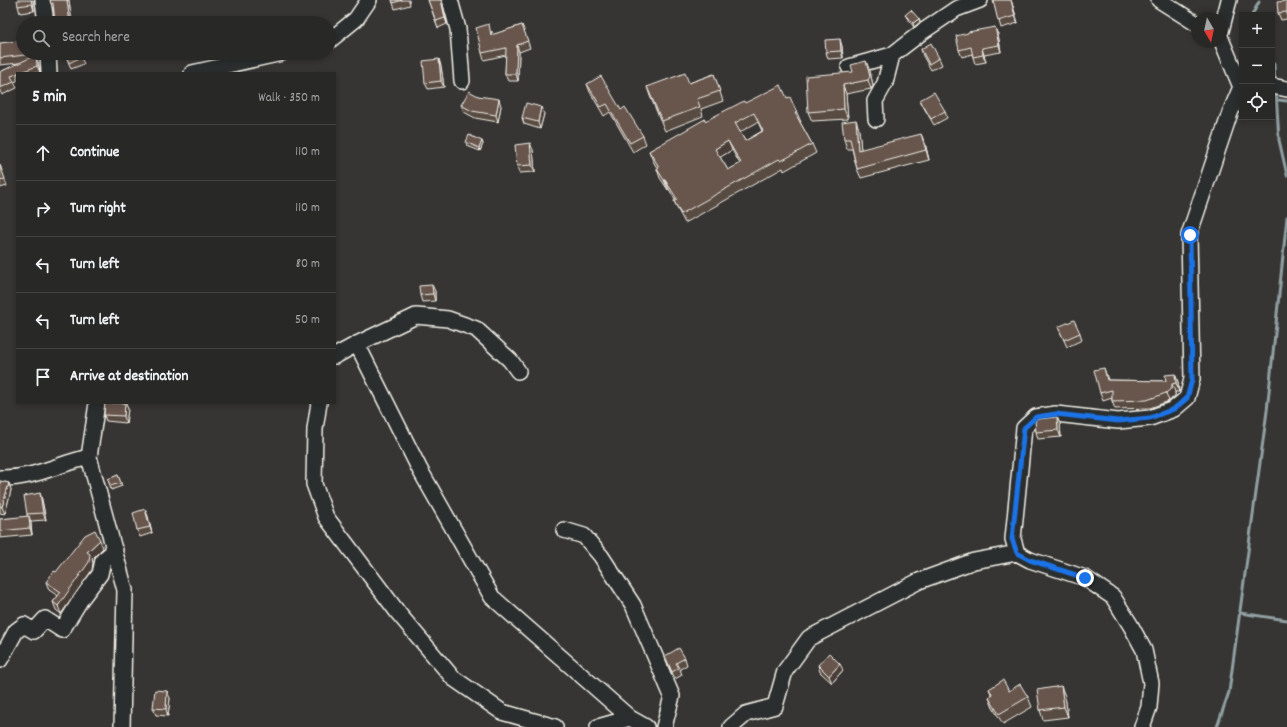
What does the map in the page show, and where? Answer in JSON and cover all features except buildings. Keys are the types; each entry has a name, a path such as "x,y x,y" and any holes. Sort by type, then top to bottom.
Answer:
{"street":[{"path":"43,0 45,16"},
{"path":"336,35 356,19 369,0"},
{"path":"450,0 458,30 462,81"},
{"path":"849,67 892,55 956,9 980,0"},
{"path":"1159,0 1191,20"},
{"path":"1226,12 1229,0"},
{"path":"1225,48 1241,84"},
{"path":"876,120 875,101 886,83 892,55"},
{"path":"48,60 49,72"},
{"path":"196,72 250,60"},
{"path":"1275,87 1287,89"},
{"path":"1017,553 1012,539 1024,428 1036,417 1056,414 1118,421 1150,418 1174,409 1187,398 1192,380 1190,235 1230,113 1239,94"},
{"path":"336,355 416,316 448,319 476,329 510,360 518,372"},
{"path":"358,344 420,470 492,597 630,718 646,727"},
{"path":"97,404 89,457 125,590 122,727"},
{"path":"319,404 315,429 314,484 326,517 399,614 454,678 502,712 555,727"},
{"path":"0,478 33,476 63,463 89,457"},
{"path":"564,530 584,536 601,556 633,605 672,696 664,727"},
{"path":"0,660 16,630 24,625 34,631 45,619 62,630 81,599 100,574 103,560 115,550"},
{"path":"731,727 746,714 775,706 785,671 810,638 918,581 974,561 1017,553 1030,560 1085,578 1113,597 1144,650 1151,683 1149,708 1142,727"},
{"path":"598,727 630,718"}],"waterway":[{"path":"1254,12 1259,2"},
{"path":"1276,92 1279,140 1287,175"},
{"path":"1279,100 1287,101"},
{"path":"1217,727 1229,692 1267,411 1287,217"},
{"path":"1240,613 1287,620"}],"route":[{"path":"1085,578 1030,560 1017,553 1012,539 1024,428 1036,417 1056,414 1118,421 1150,418 1174,409 1187,398 1192,380 1190,235"}]}
